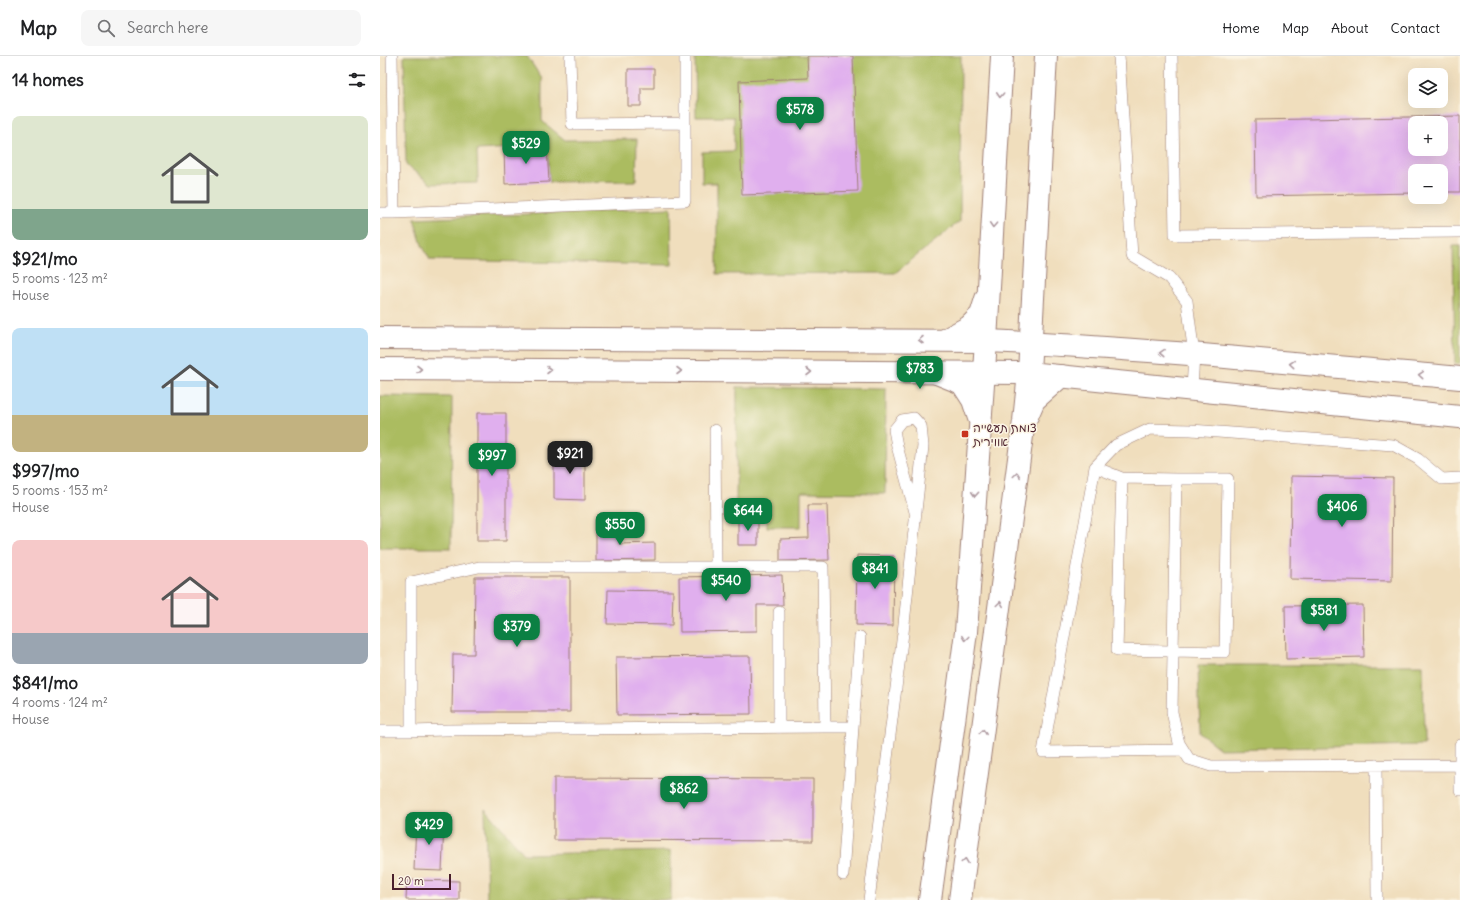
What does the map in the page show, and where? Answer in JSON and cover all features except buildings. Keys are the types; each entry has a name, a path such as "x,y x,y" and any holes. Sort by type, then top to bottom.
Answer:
{"main road":[{"path":"930,900 966,632 990,286 1002,56"},
{"path":"960,900 1029,374 1046,56"},
{"path":"945,340 969,327 981,315 990,286"},
{"path":"380,338 986,341 1194,355 1460,378"},
{"path":"380,369 1029,374 1460,416"},
{"path":"937,373 962,383 973,400 981,422"},
{"path":"1024,421 1034,400 1061,376"}],"lane":[{"path":"392,56 394,213"},
{"path":"380,213 686,201 685,56"},
{"path":"1120,56 1132,256 1169,278 1187,301 1194,355 1192,389"},
{"path":"1172,56 1175,236 1460,232"},
{"path":"570,57 572,124 685,124"},
{"path":"868,900 903,633 923,446 921,426 914,418 902,420 894,430 896,446 915,512"},
{"path":"1183,750 1043,752 1095,467 1116,444 1150,429 1191,430 1393,445 1418,459 1442,479 1460,478"},
{"path":"715,430 716,567"},
{"path":"1095,467 1122,478 1228,479 1225,652 1117,650 1122,478"},
{"path":"1176,479 1172,712 1179,743 1189,759 1211,766 1460,765"},
{"path":"411,732 411,582 479,567 823,567 825,727"},
{"path":"779,612 779,728"},
{"path":"843,875 860,637"},
{"path":"380,731 411,732 454,730 853,727"},
{"path":"1460,745 1460,790"},
{"path":"1376,765 1377,900"}],"green space":[{"path":"404,56 527,56 542,79 542,121 565,140 637,139 636,181 549,182 547,146 477,150 478,183 431,184 406,165"},
{"path":"695,56 961,56 960,221 895,273 717,274 717,183 702,183 702,152 734,151 734,117 696,117"},
{"path":"671,208 672,265 430,260 422,245 414,219"},
{"path":"1453,246 1460,246 1460,364 1455,364"},
{"path":"737,387 886,389 885,493 801,492 801,527 767,527 767,508 736,508"},
{"path":"380,396 452,397 451,548 380,548"},
{"path":"1198,665 1423,665 1424,745 1220,749 1200,733"},
{"path":"485,808 524,854 671,851 671,900 487,900"}],"place":[{"name":"צומת תעשייה אווירית","path":"965,434"}]}
